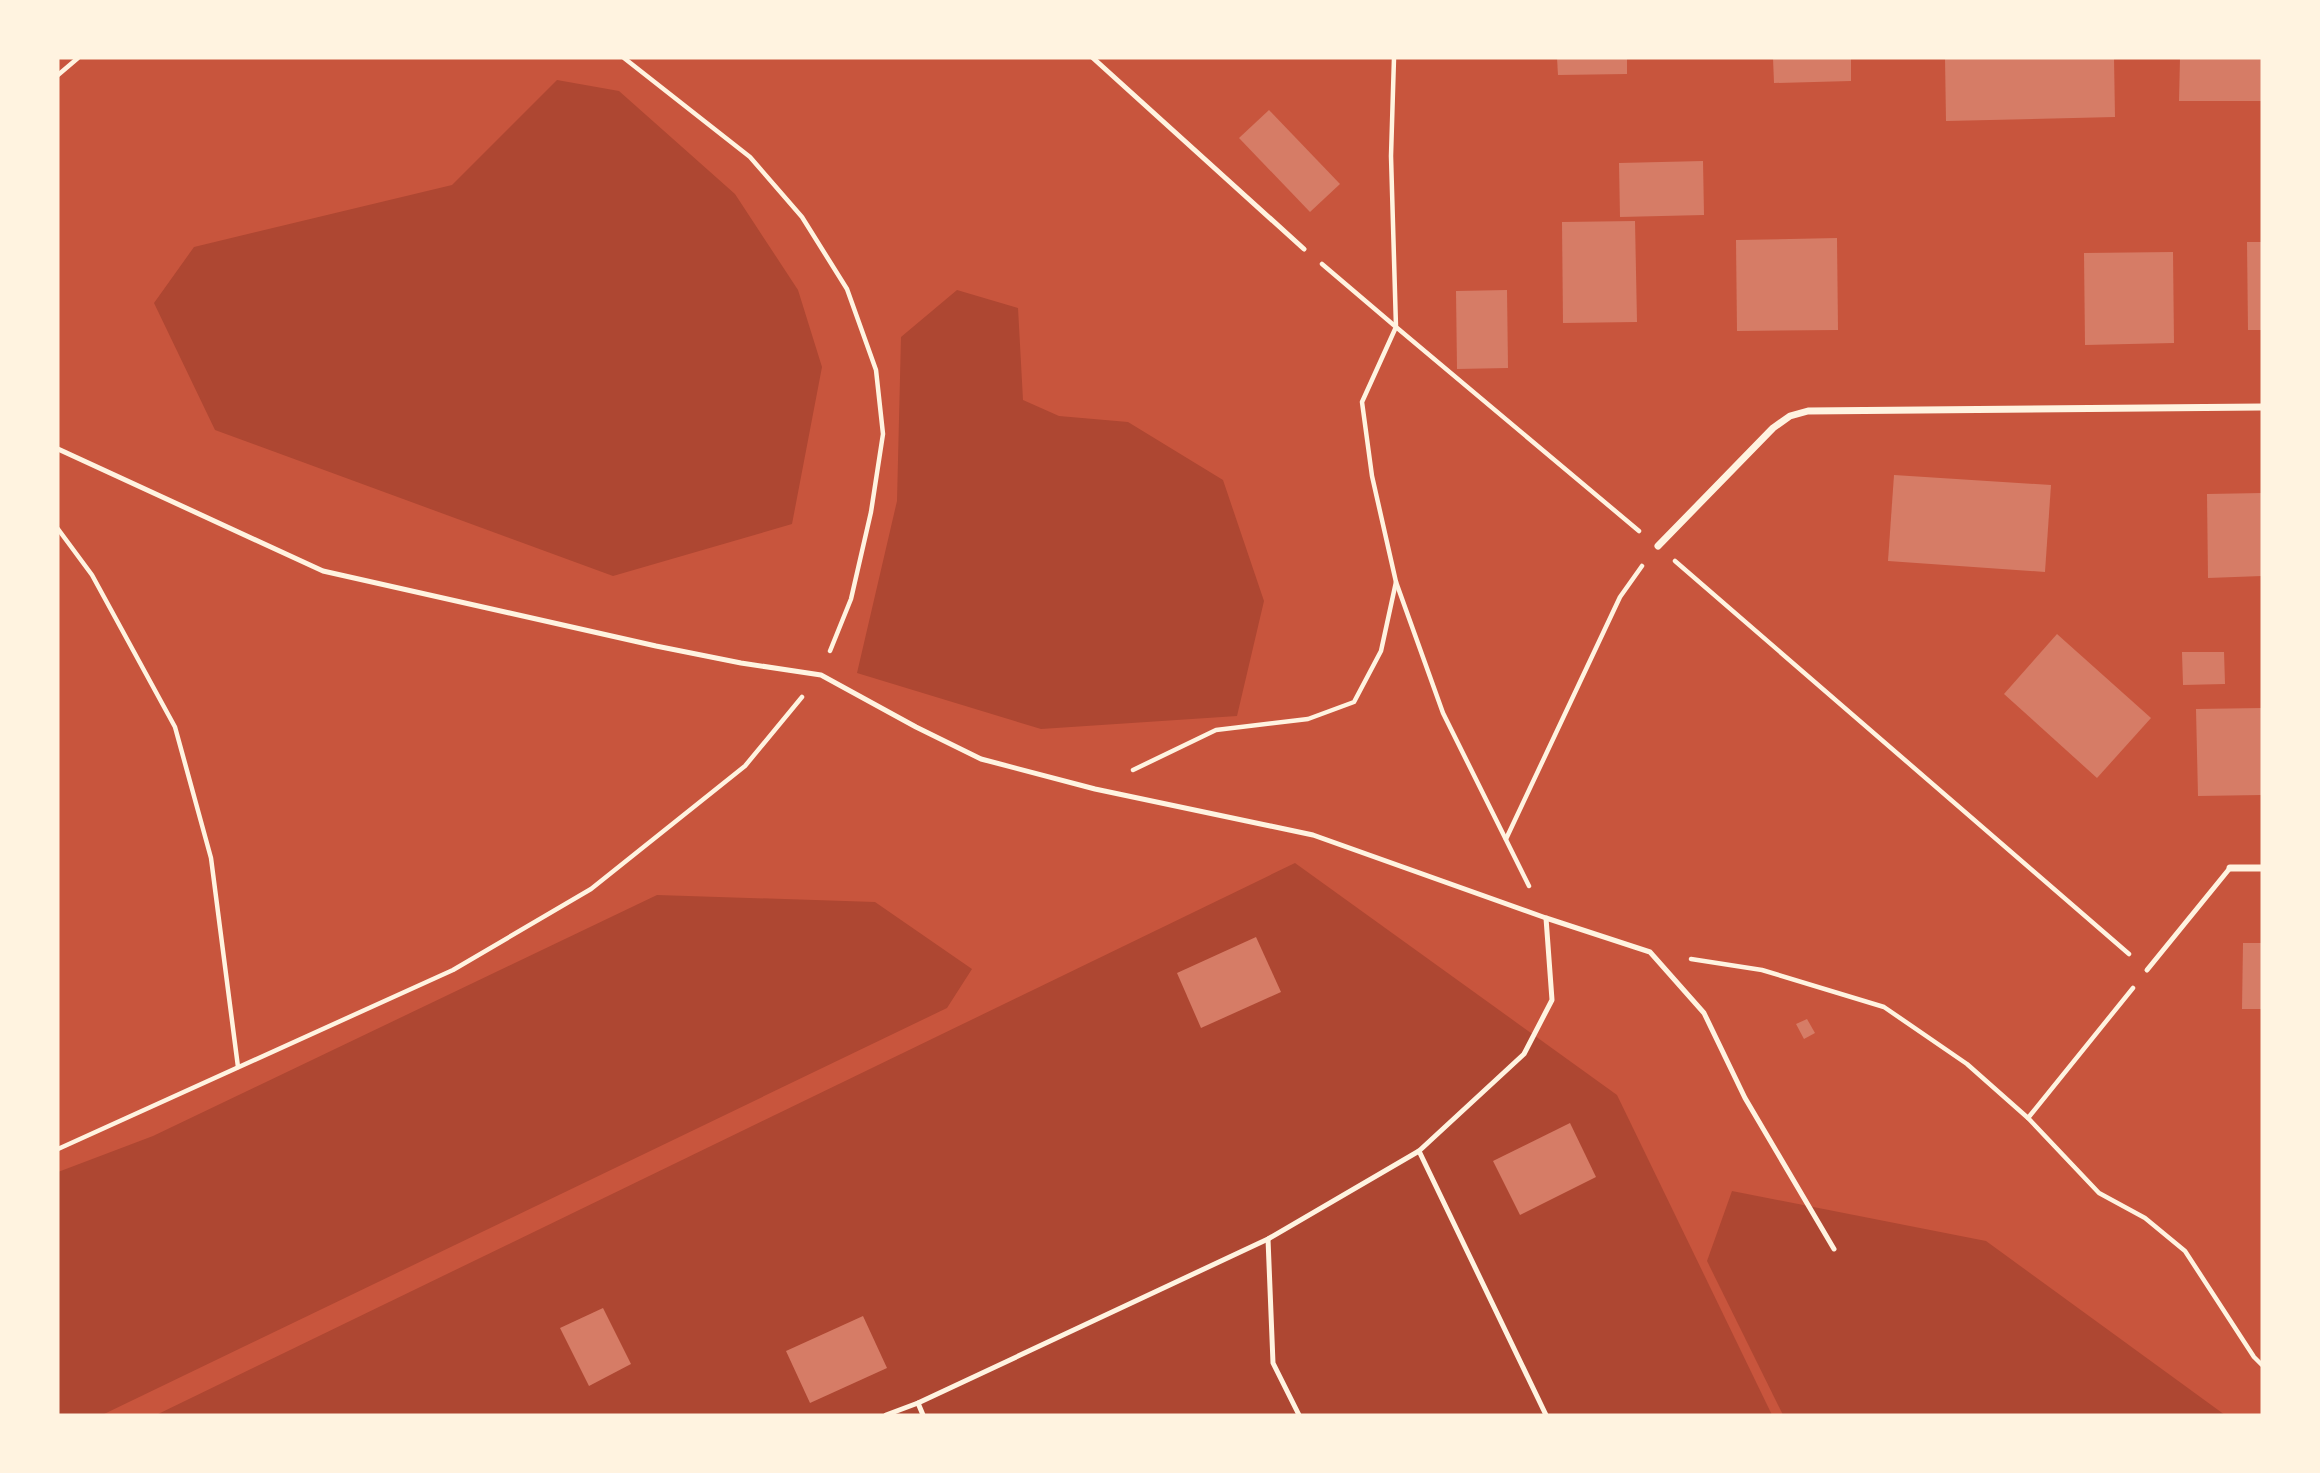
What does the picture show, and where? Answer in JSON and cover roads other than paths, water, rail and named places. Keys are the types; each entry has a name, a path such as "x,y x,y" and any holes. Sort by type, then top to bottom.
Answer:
{"street":[{"path":"1658,546 1773,428 1790,416 1808,411 2262,407"},
{"path":"2230,868 2262,869"}],"lane":[{"path":"1093,58 1304,249"},
{"path":"58,449 323,571 656,646 821,675 981,759 1095,789 1313,835 1545,918 1650,952 1704,1013 1745,1098 1834,1249"},
{"path":"2147,970 2230,868"},
{"path":"886,1415 918,1403 1268,1239 1419,1151 1524,1054 1552,1000 1545,918"},
{"path":"1419,1151 1546,1415"},
{"path":"1268,1239 1273,1363 1299,1415"},
{"path":"918,1403 923,1415"}]}
